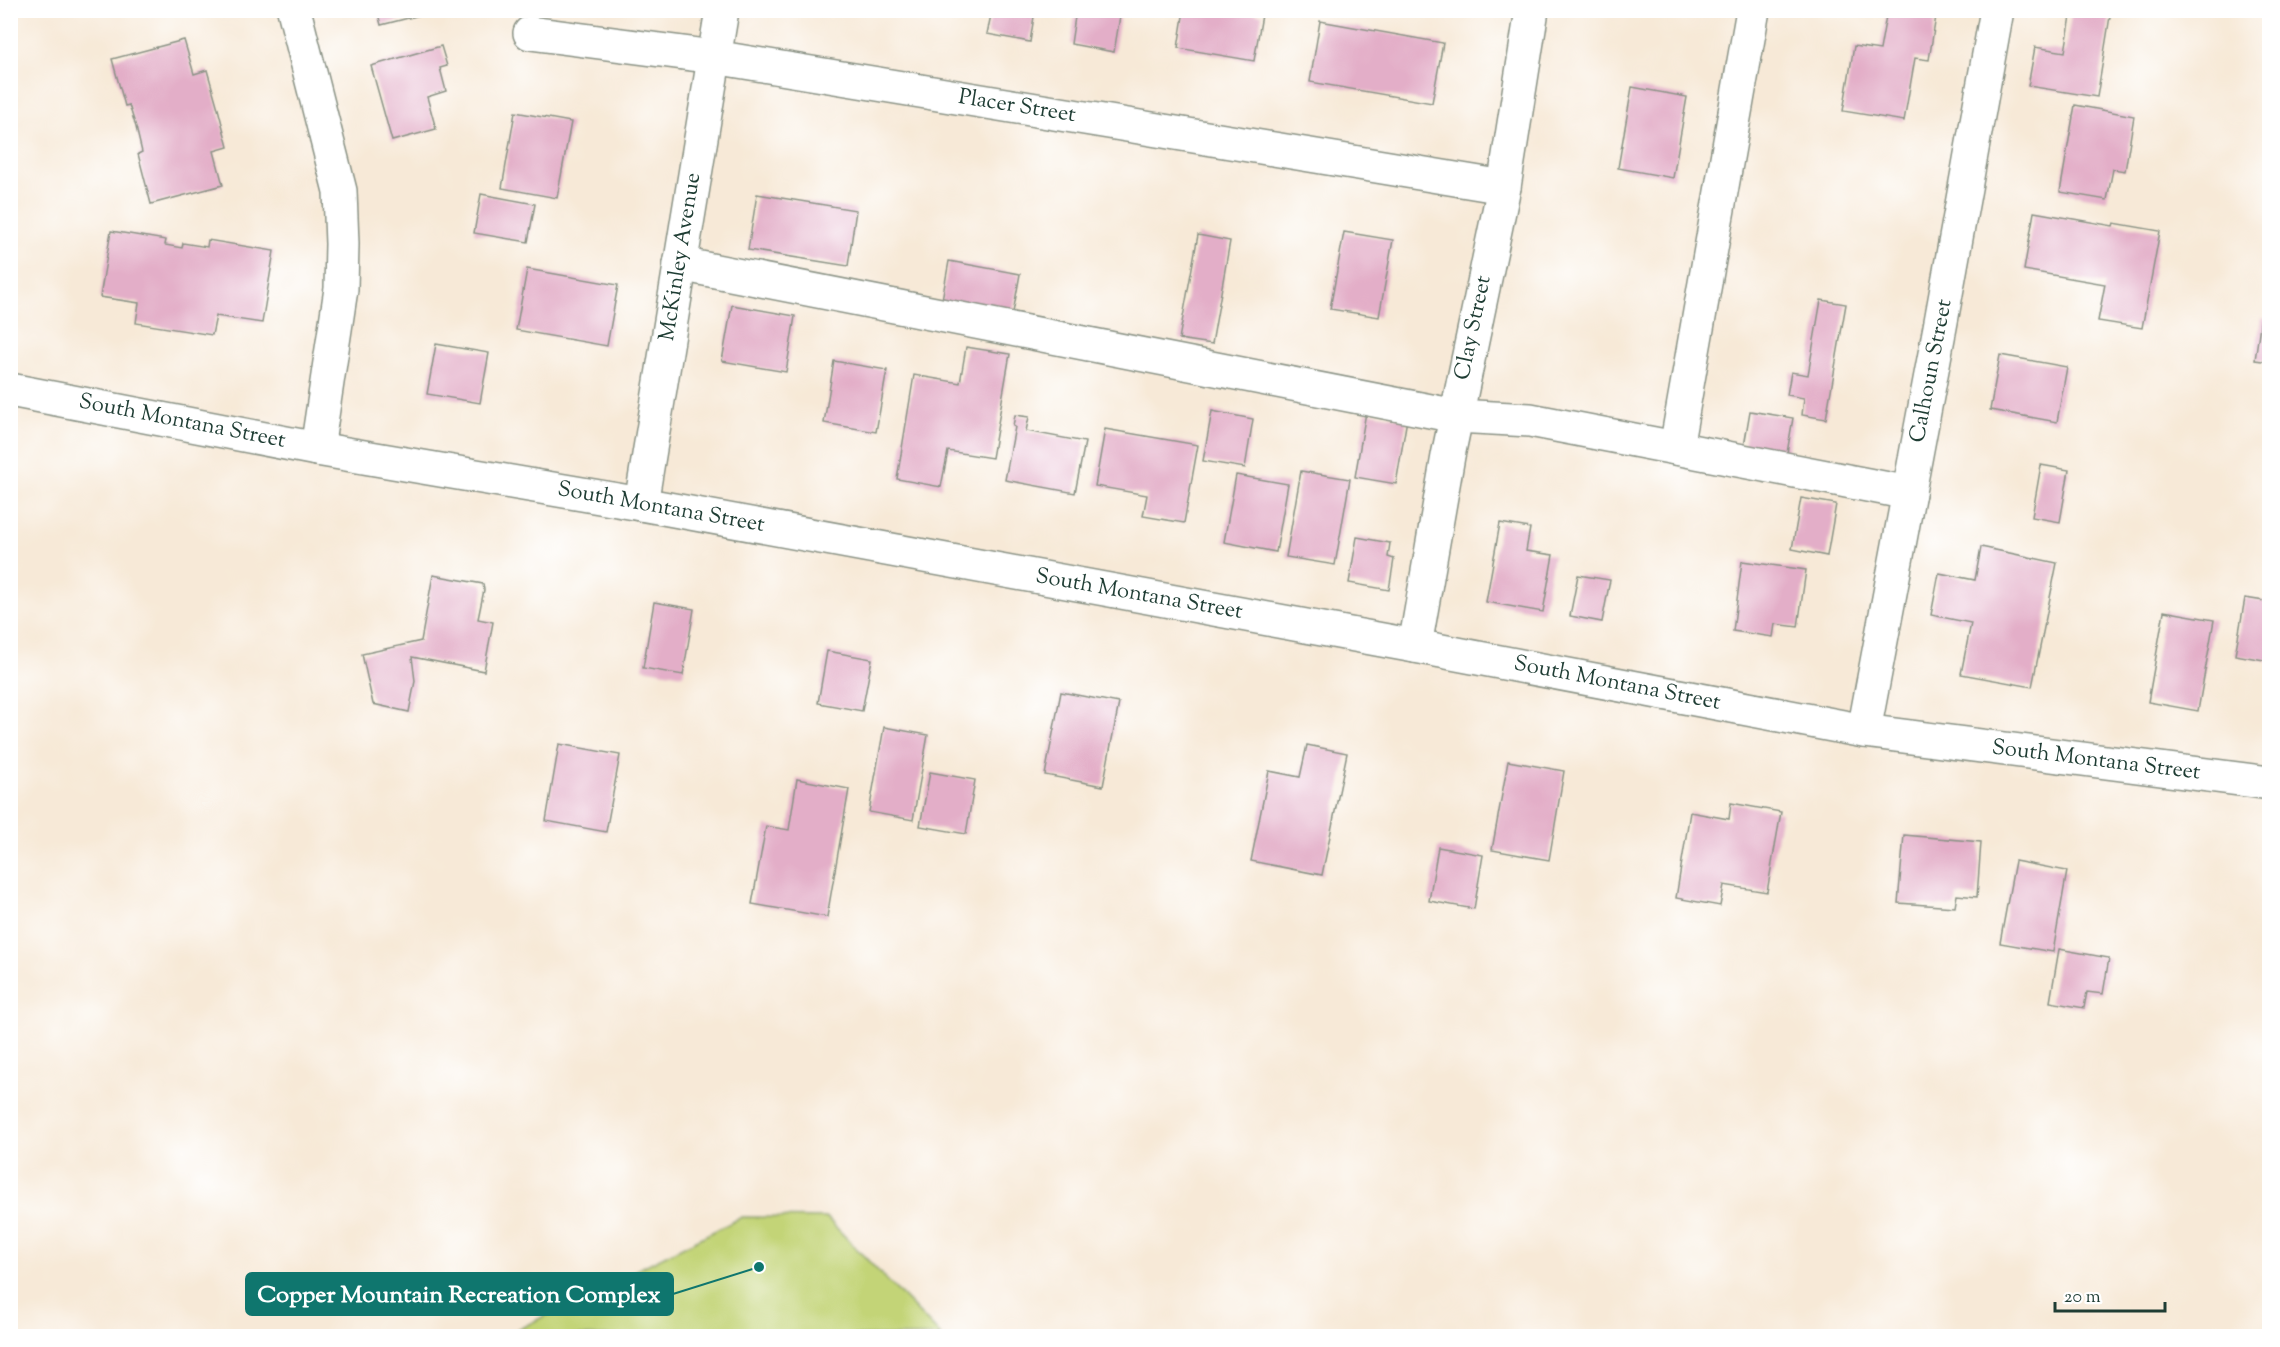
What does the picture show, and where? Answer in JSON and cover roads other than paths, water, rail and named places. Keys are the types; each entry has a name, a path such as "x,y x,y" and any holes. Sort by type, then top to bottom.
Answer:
{"street":[{"path":"294,10 340,191 341,289 317,448"},
{"name":"McKinley Avenue","path":"641,504 722,10"},
{"name":"Clay Street","path":"1415,646 1456,416 1504,187 1532,10"},
{"path":"1676,448 1753,10"},
{"name":"Calhoun Street","path":"1864,731 1997,10"},
{"name":"Placer Street","path":"530,33 714,57 1504,187"},
{"path":"680,264 1456,416 1530,420 1909,493"},
{"name":"South Montana Street","path":"10,390 317,448 641,504 1415,646 1864,731 2270,783"}],"place":[{"name":"Copper Mountain Recreation Complex","path":"759,1267"}]}
